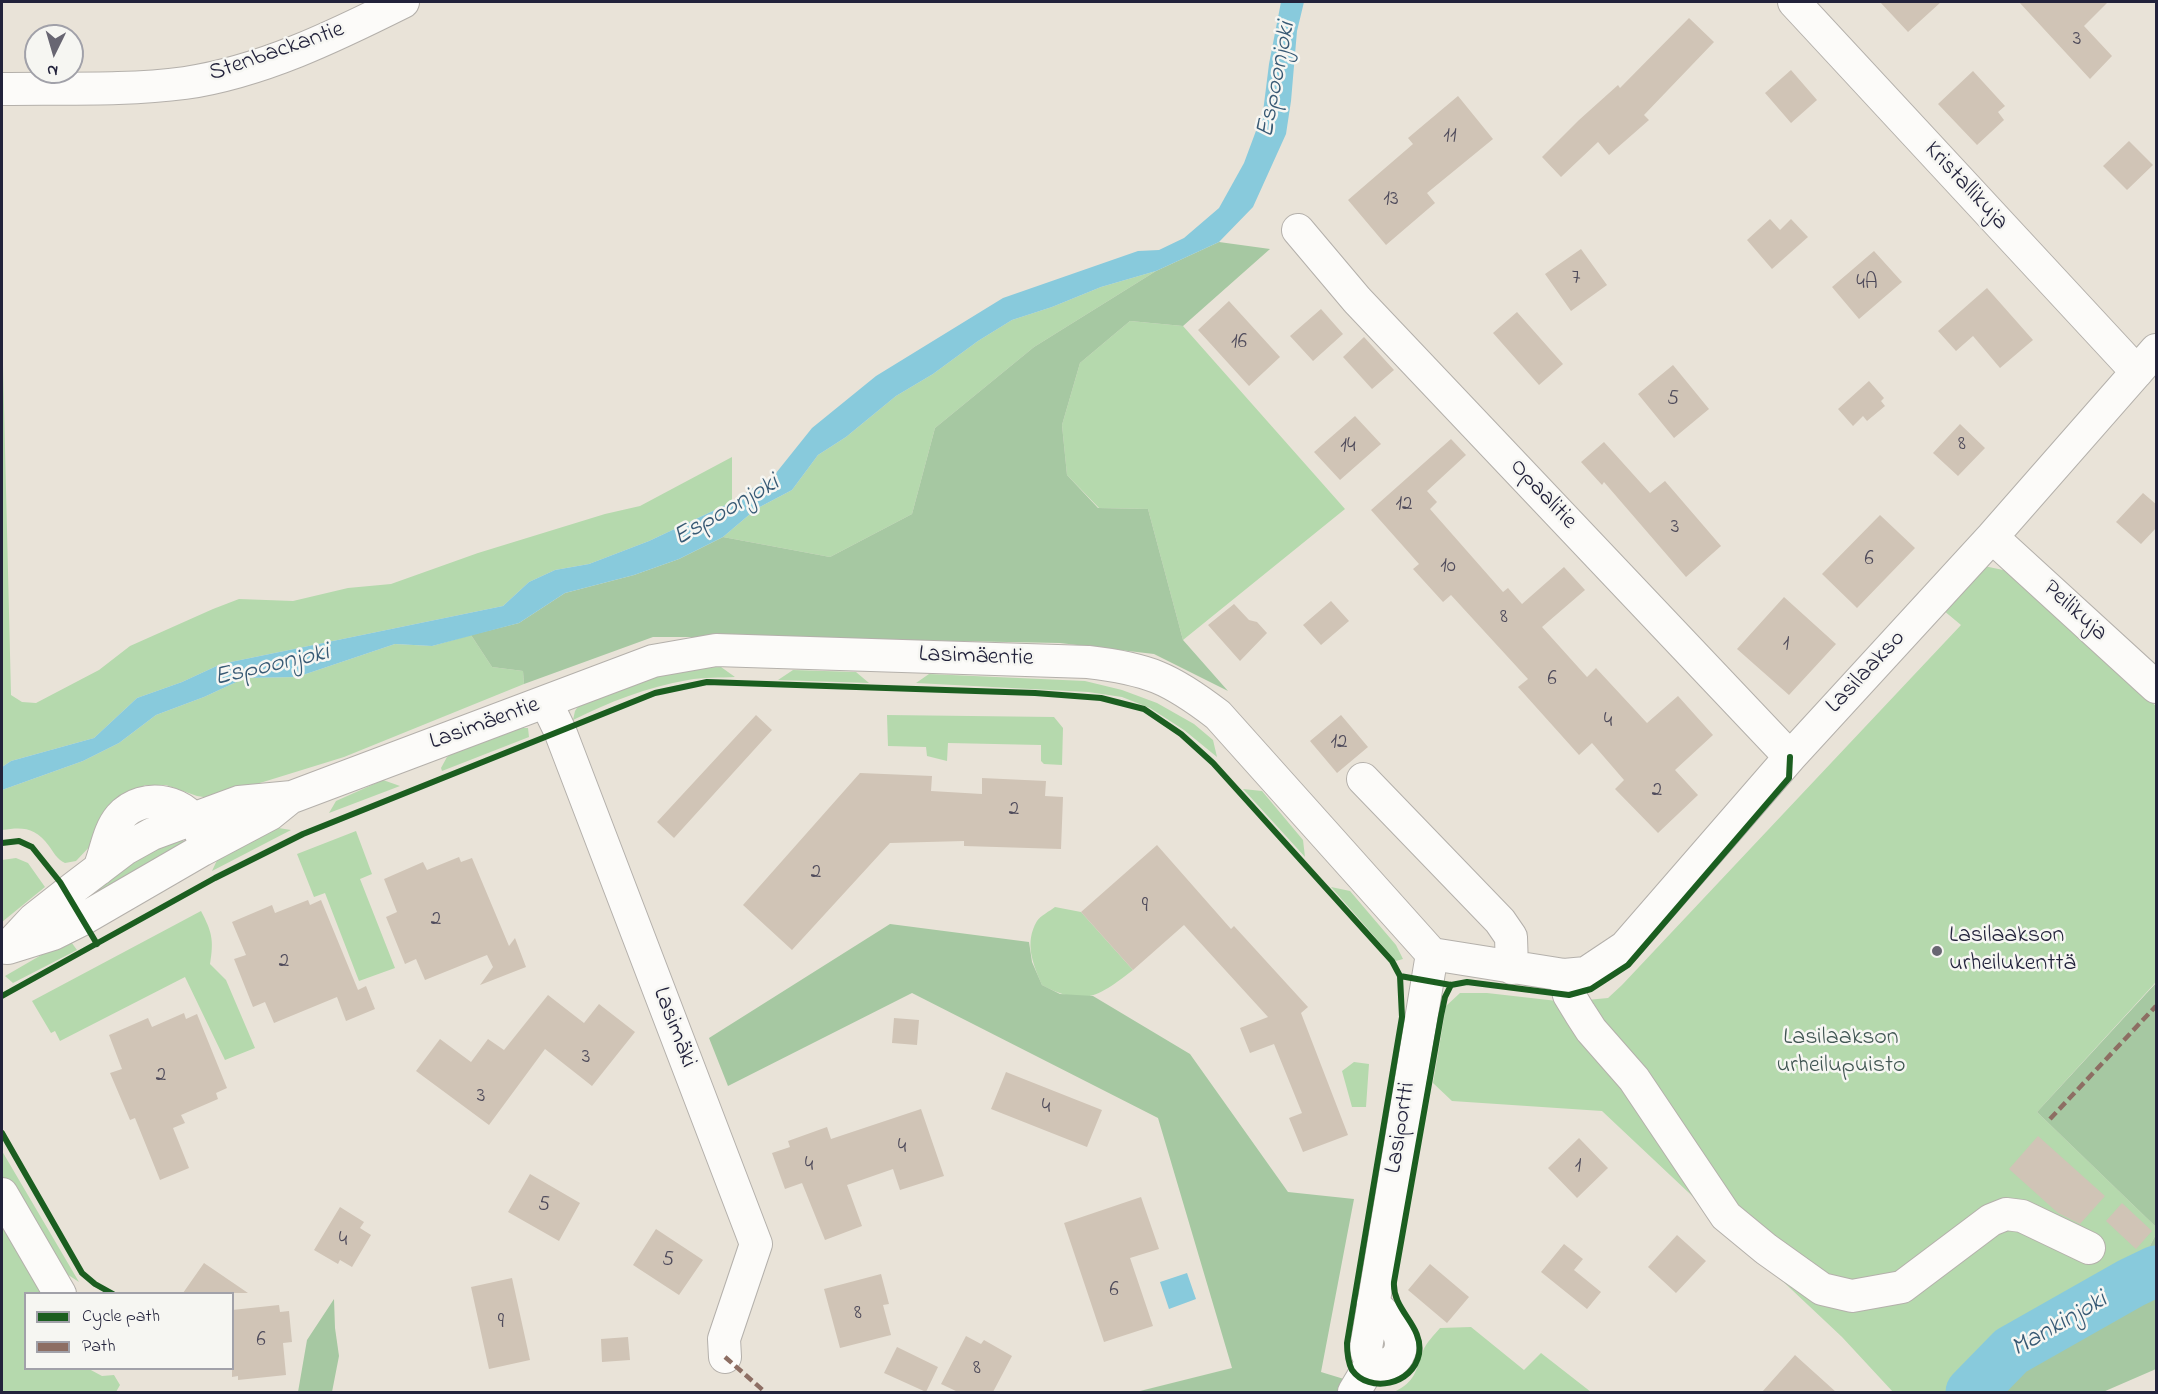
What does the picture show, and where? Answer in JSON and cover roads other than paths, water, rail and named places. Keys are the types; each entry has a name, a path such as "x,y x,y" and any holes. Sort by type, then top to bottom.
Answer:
{"street":[{"name":"Stenbackantie","path":"2,89 128,87 185,83 234,73 310,45 404,2"},
{"name":"Kristallikuja","path":"1794,2 2147,361"},
{"name":"Opaalitie","path":"1298,230 1357,300 1790,757"},
{"name":"Lasilaakso","path":"1564,975 1586,973 1625,947 1790,757 1992,537 2147,361"},
{"name":"Peilikuja","path":"1992,537 2157,687"},
{"name":"Lasimäentie","path":"4,949 34,919 99,869 114,826 127,810 135,805 158,801 170,803 182,809 192,819 239,802 292,796 653,661 716,650 1088,662 1126,666 1158,676 1188,692 1218,715 1432,954"},
{"name":"Lasimäki","path":"546,702 560,731 756,1245 724,1340 725,1357"},
{"path":"1364,779 1500,921 1511,937 1512,968"},
{"name":"Lasimäentie","path":"4,949 53,934 83,919 202,850 270,814 292,796"},
{"path":"192,819 200,830 202,850"},
{"path":"1432,954 1564,975 1569,995 1591,1030 1634,1080 1726,1216 1766,1249 1822,1289 1852,1296 1902,1287 1991,1220 2006,1214 2022,1216 2089,1248"},
{"name":"Lasiportti","path":"1354,1392 1372,1362 1367,1358 1366,1348 1432,954"},
{"path":"2,1194 59,1292"}],"water":[{"name":"Espoonjoki","path":"1281,2 1304,2 1297,31 1286,134 1253,207 1219,242 1156,271 1101,287 1012,320 978,341 933,374 896,396 846,437 818,455 792,490 756,509 723,537 679,559 634,575 565,593 519,623 432,646 395,644 297,677 245,678 204,697 156,715 119,743 83,761 2,790 2,767 11,761 94,738 137,698 182,682 221,664 503,606 529,582 555,570 589,564 649,541 732,502 776,473 812,428 876,376 1003,298 1138,251 1159,250 1184,238 1219,208 1244,163 1263,112 1269,64"},
{"path":"1187,1273 1196,1299 1169,1309 1160,1282"}],"waterway":[{"name":"Mankinjoki","path":"1971,1392 2011,1351 2156,1271"}],"place":[{"name":"Lasilaakson urheilukenttä","path":"1937,951"}],"park label":[{"name":"Lasilaakson urheilupuisto","path":"1841,1053"}]}
